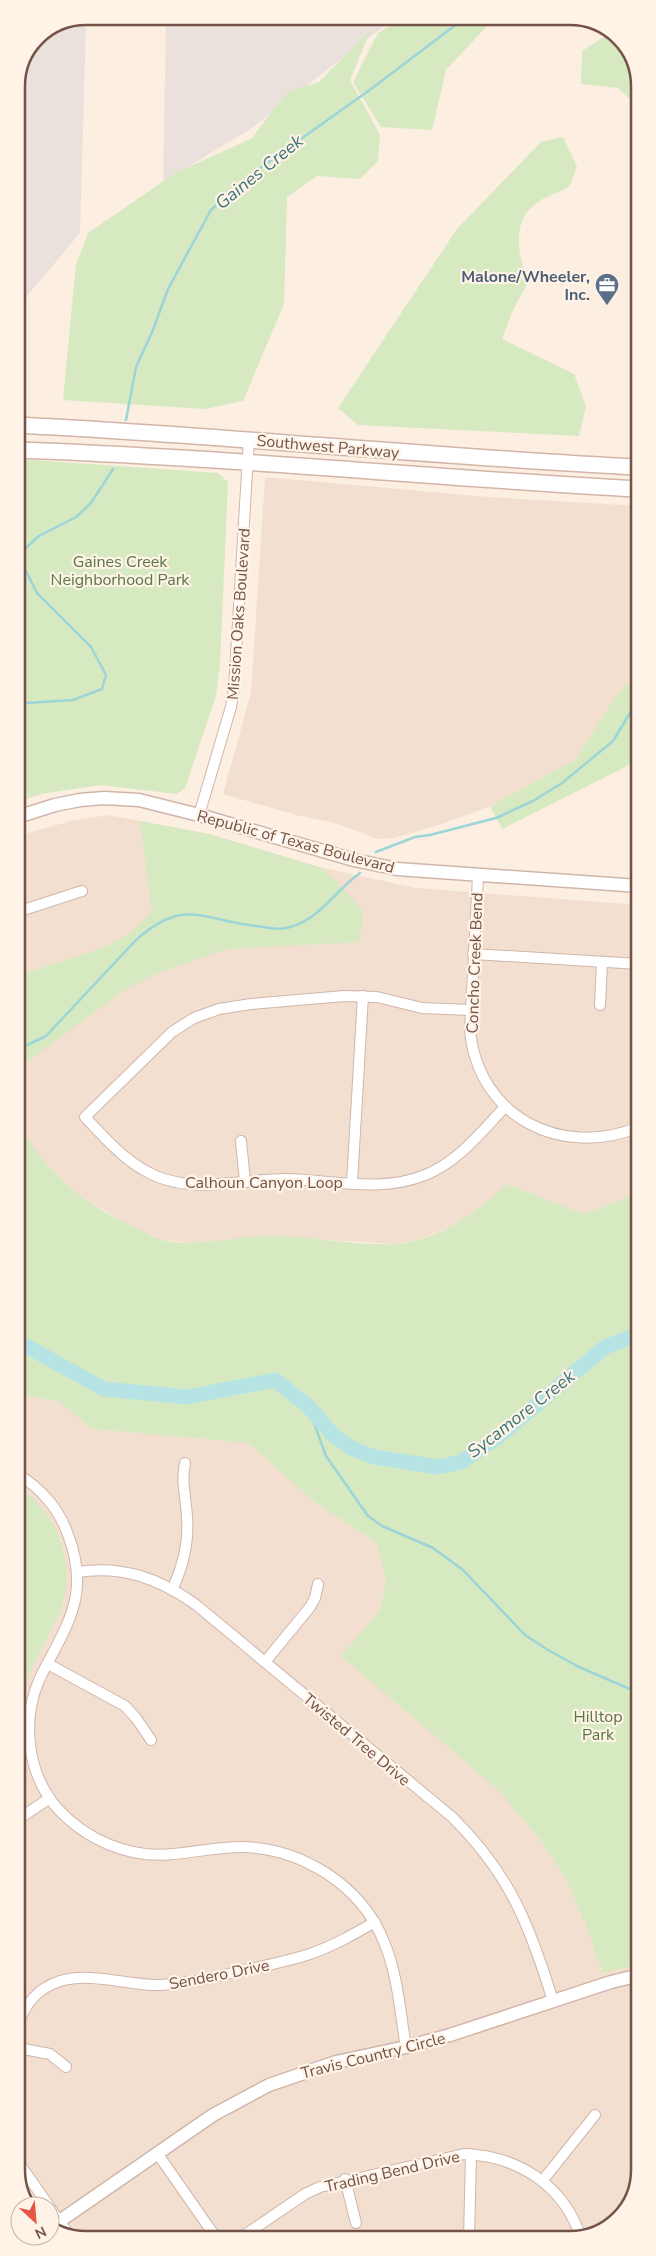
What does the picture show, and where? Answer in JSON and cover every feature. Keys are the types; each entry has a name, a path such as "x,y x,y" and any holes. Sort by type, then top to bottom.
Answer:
{"main road":[{"name":"Southwest Parkway","path":"25,426 249,439 474,458 631,467"},
{"name":"Southwest Parkway","path":"25,450 248,461 394,475 631,489"}],"street":[{"name":"Mission Oaks Boulevard","path":"199,815 231,707 235,680 249,439"},
{"name":"Republic of Texas Boulevard","path":"25,814 67,802 104,798 152,802 374,865 397,869 478,876 631,886"},
{"name":"Concho Creek Bend","path":"478,876 470,1030 474,1054 486,1081 506,1107 533,1127 545,1132 569,1138 600,1138 614,1136 631,1130"},
{"path":"25,909 82,891"},
{"path":"474,954 631,964"},
{"path":"600,1005 602,962"},
{"path":"352,1183 363,996"},
{"name":"Calhoun Canyon Loop","path":"470,1010 422,1008 377,997 363,996 328,997 233,1006 194,1018 162,1041 85,1117 131,1161 160,1177 196,1185 286,1180 372,1184 401,1183 428,1174 452,1160 464,1150 506,1107"},
{"path":"240,1140 244,1182"},
{"path":"172,1588 182,1563 187,1538 187,1518 182,1486 186,1463"},
{"path":"25,1480 41,1493 56,1510 70,1539 77,1572 76,1594 71,1613 34,1693 29,1728 35,1766 50,1798 63,1814 89,1835 127,1850 172,1855 206,1849 245,1847 296,1858 338,1881 355,1896 375,1922 384,1942 394,1972 406,2048"},
{"name":"Twisted Tree Drive","path":"77,1572 105,1569 118,1570 172,1588 265,1662 452,1817 477,1843 506,1882 521,1910 536,1945 553,2002"},
{"path":"265,1662 310,1607 315,1598 318,1584"},
{"path":"48,1664 125,1706 151,1740"},
{"path":"25,1815 50,1798"},
{"name":"Sendero Drive","path":"25,2009 33,1998 48,1986 61,1981 81,1978 156,1985 199,1981 312,1954 375,1922"},
{"name":"Travis Country Circle","path":"60,2221 213,2115 269,2085 321,2066 406,2048 450,2035 631,1976"},
{"path":"25,2049 50,2054 66,2067"},
{"path":"543,2180 596,2115"},
{"path":"157,2153 211,2231"},
{"path":"469,2231 471,2154"},
{"name":"Trading Bend Drive","path":"252,2231 305,2194 320,2187 345,2179 454,2155 471,2154 508,2161 543,2180 566,2207 577,2230"},
{"path":"25,2172 41,2196"},
{"path":"345,2179 356,2222"}],"shaded area":[{"path":"86,25 80,233 25,298 26,74 35,52 52,35 74,26"},
{"path":"166,25 385,25 252,128 163,182"},
{"path":"265,477 488,497 631,506 631,680 616,696 575,760 490,806 445,823 394,838 378,839 335,823 300,816 223,794 251,693"},
{"path":"108,815 209,834 319,867 416,888 631,904 631,1195 585,1214 507,1184 484,1206 452,1226 418,1240 393,1244 262,1236 194,1243 162,1240 124,1222 90,1202 63,1183 40,1158 25,1136 25,834 71,821"},
{"path":"25,1396 58,1401 92,1429 248,1443 318,1505 376,1542 386,1581 380,1611 342,1656 496,1788 539,1838 565,1877 588,1930 602,1973 631,1966 630,2182 625,2197 618,2207 601,2223 582,2230 570,2231 82,2231 60,2225 60,2196 31,2196 26,2182 25,2170"}],"green space":[{"path":"392,25 488,25 446,70 432,130 381,127 353,82 378,33"},
{"path":"371,29 350,80 380,135 378,161 360,179 317,176 287,197 284,304 243,401 205,409 63,400 76,264 88,233 177,172 251,139 288,91 319,82"},
{"path":"605,36 610,40 623,55 628,66 631,100 618,88 581,84 582,51"},
{"path":"563,137 577,167 569,187 546,197 526,213 519,232 519,243 527,284 512,312 502,339 574,374 586,406 579,436 358,425 338,408 457,229 541,142"},
{"name":"Gaines Creek Neighborhood Park","path":"25,460 218,473 228,482 220,664 216,696 185,788 177,794 100,785 41,794 25,799"},
{"path":"631,680 631,764 502,829 490,806 575,760 616,696"},
{"path":"140,821 209,834 319,867 336,881 361,909 363,920 359,942 228,949 163,971 122,992 25,1063 25,973 108,946 130,933 152,911"},
{"name":"Hilltop Park","path":"25,1135 56,1174 83,1198 116,1218 155,1237 174,1242 186,1243 277,1236 392,1244 425,1238 440,1232 469,1215 507,1184 585,1214 631,1195 631,1966 602,1973 588,1930 565,1877 539,1838 496,1788 341,1656 380,1611 386,1581 376,1542 318,1505 248,1443 92,1429 58,1401 25,1396"},
{"path":"25,1492 42,1508 51,1522 59,1537 66,1569 66,1586 63,1602 25,1688"}],"waterway":[{"name":"Gaines Creek","path":"126,420 136,367 153,330 168,289 211,210 256,171 371,89 455,25"},
{"name":"Gaines Creek","path":"25,549 39,536 76,517 91,503 113,469"},
{"name":"Gaines Creek","path":"25,569 37,593 91,647 106,675 102,689 73,700 25,703"},
{"path":"376,852 415,837 496,818 533,801 562,783 613,741 631,711"},
{"path":"25,1046 46,1036 136,940 153,927 168,919 182,915 195,915 274,929 293,926 314,915 360,873"},
{"name":"Sycamore Creek","path":"25,1345 104,1389 187,1397 275,1380 308,1406 333,1435 351,1448 374,1457 438,1467 461,1462 497,1438 605,1347 631,1337"},
{"path":"308,1406 326,1456 368,1516 382,1526 433,1548 463,1570 525,1635 579,1667 631,1690"}],"place":[{"name":"Malone/Wheeler, Inc.","path":"607,306"}]}
